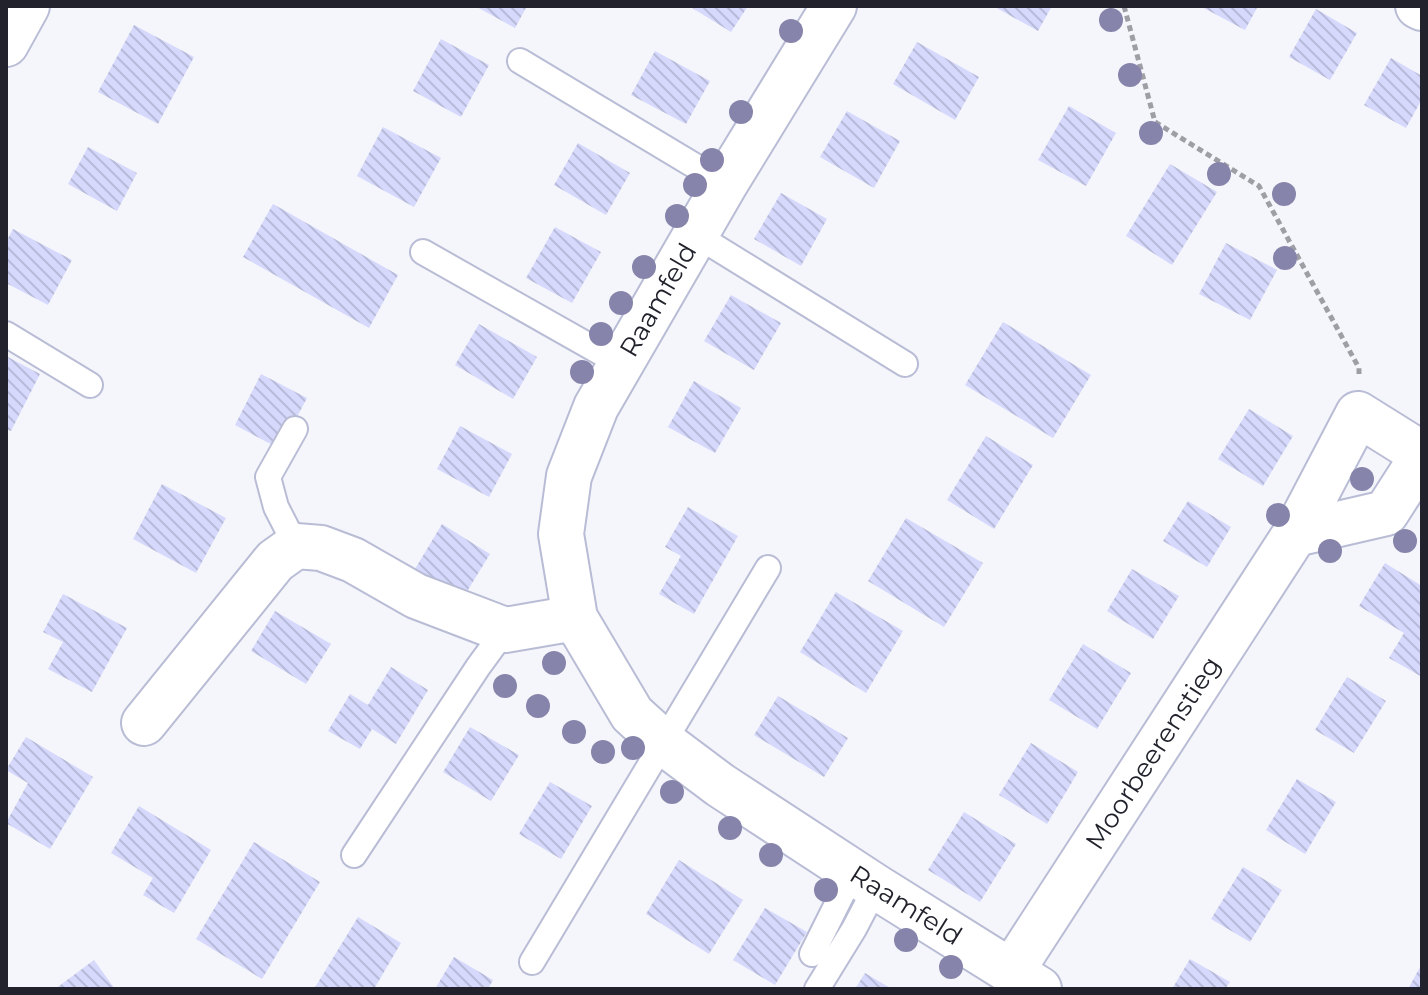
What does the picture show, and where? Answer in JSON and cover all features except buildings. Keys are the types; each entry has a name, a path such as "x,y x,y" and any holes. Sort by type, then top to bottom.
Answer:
{"street":[{"path":"6,44 27,6"},
{"name":"Raamfeld","path":"831,7 596,407 569,476 561,534 575,618 632,714 664,743 720,785 1025,980"},
{"path":"1295,534 1386,513 1422,456 1358,414"},
{"name":"Moorbeerenstieg","path":"1025,980 1295,534 1358,414"},
{"path":"144,723 275,561 296,546 321,548 342,556 416,596 505,630 575,618"}],"lane":[{"path":"520,61 725,184"},
{"path":"696,235 905,364"},
{"path":"423,252 621,364"},
{"path":"6,334 90,385"},
{"path":"295,429 268,477 276,507 296,546"},
{"path":"532,962 768,568"},
{"path":"354,855 505,630"},
{"path":"812,954 865,880"},
{"path":"817,989 854,929 865,880"}],"path":[{"path":"1124,6 1155,122 1259,186 1359,368 1358,414"}]}
